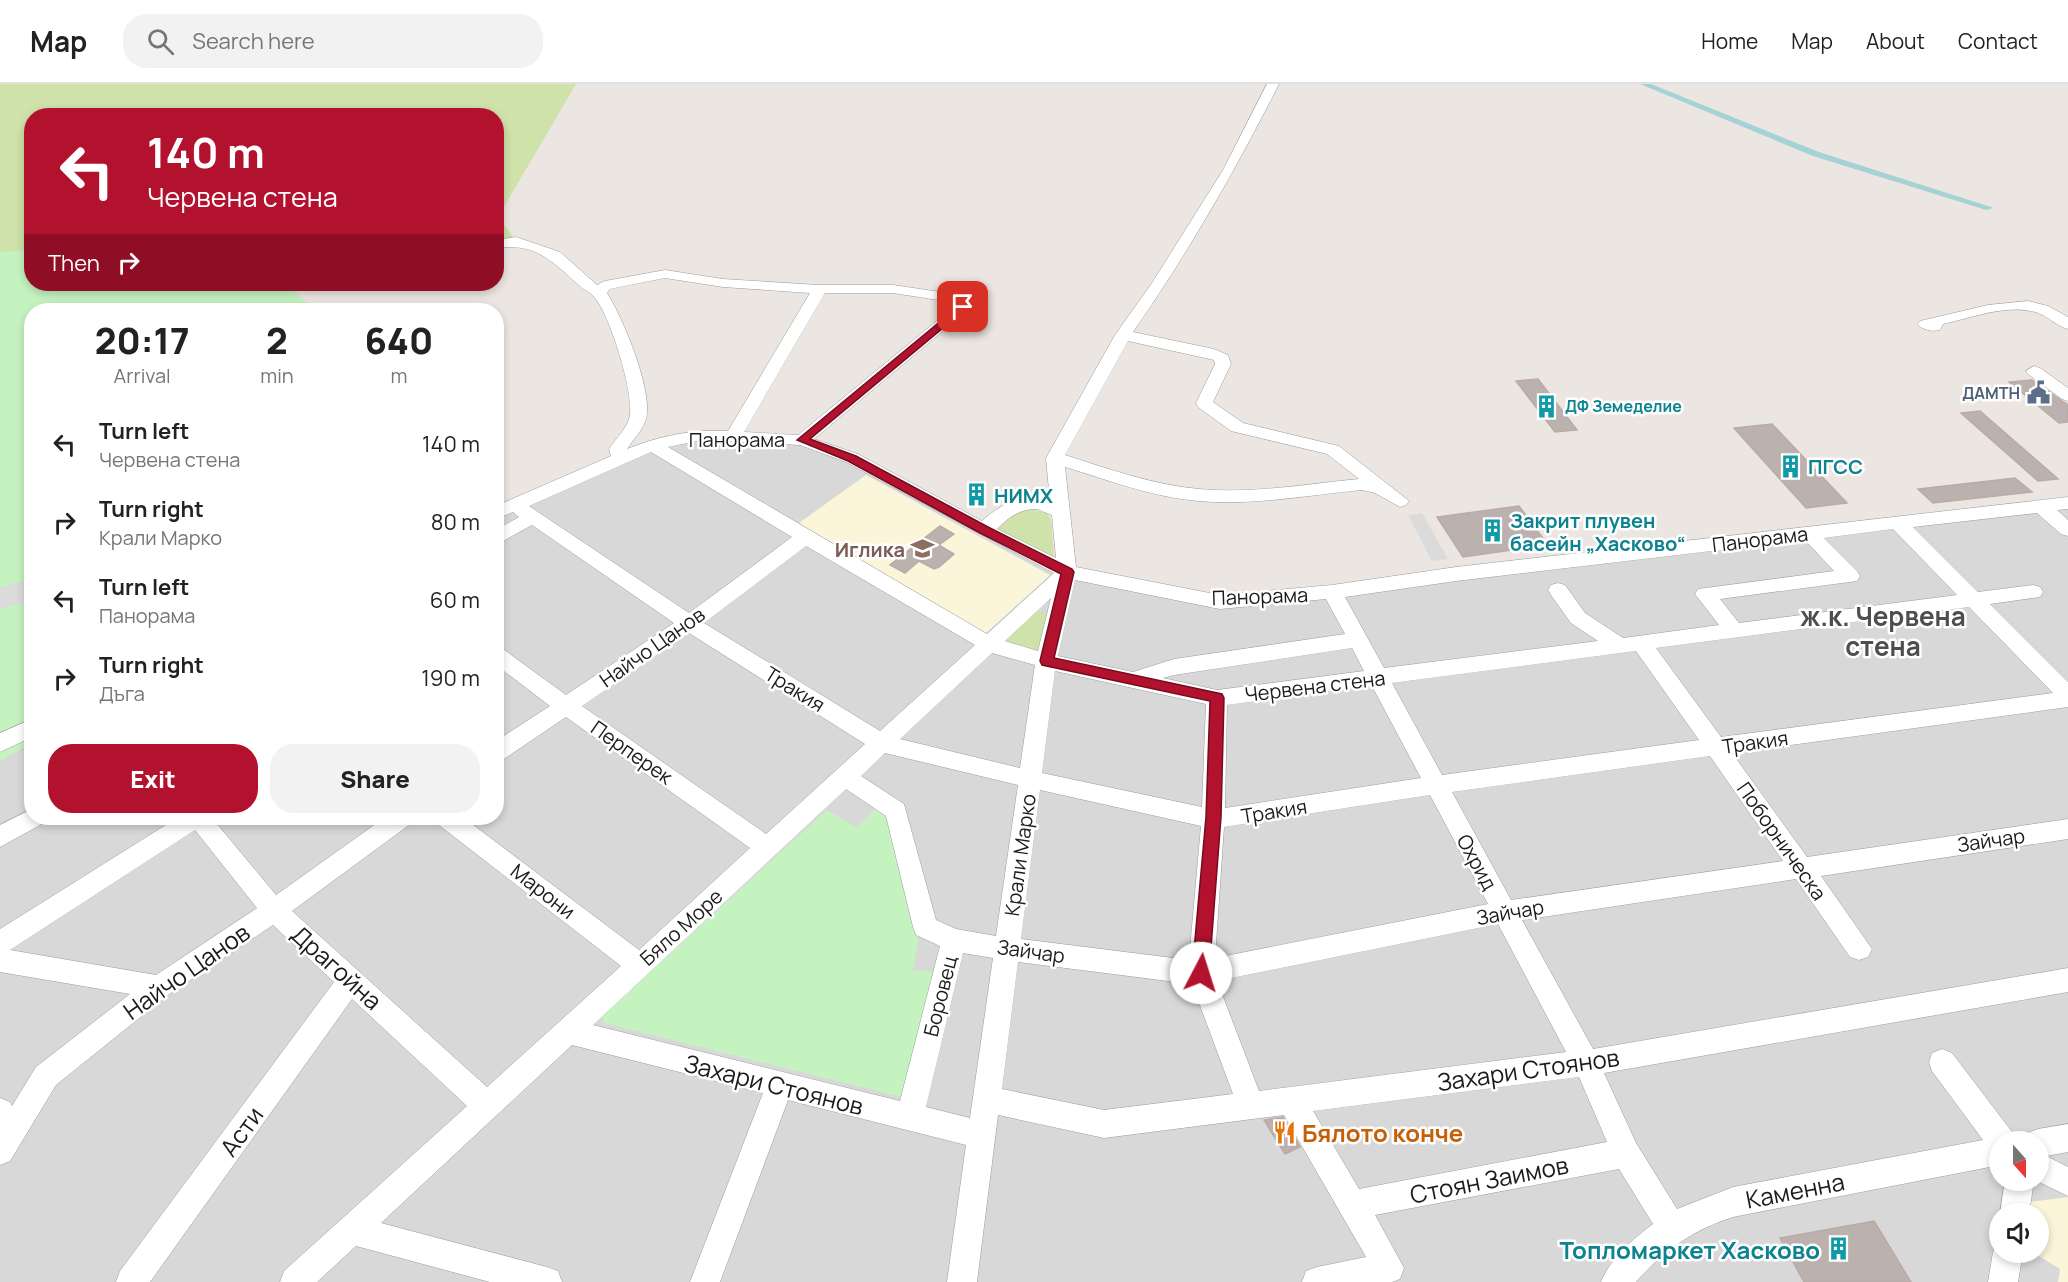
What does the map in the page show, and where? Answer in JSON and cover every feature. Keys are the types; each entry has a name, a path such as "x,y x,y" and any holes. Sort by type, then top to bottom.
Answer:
{"street":[{"path":"1273,84 1229,170 1159,284 1123,335 1055,458 1159,488 1197,495 1241,496 1362,484 1381,489"},
{"path":"504,243 516,241 555,255 599,293 622,338 637,389 639,412 637,422 618,449 620,458"},
{"path":"599,293 605,285 655,274 723,283 819,289 893,289 956,298 963,307 802,440"},
{"path":"734,435 819,289"},
{"path":"1936,321 2015,306 2031,306 2055,315 2068,324"},
{"path":"1123,335 1214,354 1222,358 1223,364 1204,403 1237,428 1333,450 1381,489 1400,501"},
{"path":"2034,371 2068,396"},
{"name":"Панорама","path":"504,510 652,445 702,435 802,440 852,458 1067,572 1220,602 1332,592 1456,574 2068,503"},
{"name":"Червена стена","path":"652,445 989,644 1046,661 1217,698 1632,646 2033,592"},
{"name":"Крали Марко","path":"962,1282 1046,661 1067,572 1055,458"},
{"path":"984,530 1005,512 1023,503 1040,503 1060,511"},
{"name":"Тракия","path":"515,505 689,623 881,743 1030,779 1213,819 1434,785 1715,748 2068,697"},
{"path":"2040,506 2068,530"},
{"path":"504,534 534,516"},
{"path":"1898,522 2046,671 2068,697"},
{"path":"1735,632 1705,594 1850,576 1809,533"},
{"name":"Найчо Цанов","path":"504,748 689,623 805,537"},
{"name":"Бяло Море","path":"295,1282 1067,572"},
{"path":"1558,590 1578,618 1632,646"},
{"name":"Охрид","path":"1332,592 1434,785 1586,1063 1626,1153 1671,1227"},
{"path":"1134,680 1174,668 1356,640"},
{"name":"Поборническа","path":"1632,646 1715,748 1859,949"},
{"name":"Перперек","path":"504,660 768,848"},
{"path":"2046,671 2068,668"},
{"path":"1217,698 1213,819 1201,973 1251,1106"},
{"path":"0,742 24,732"},
{"name":"Боровец","path":"845,777 896,811 926,927 954,940 909,1118"},
{"path":"0,837 24,823"},
{"path":"0,943 186,825"},
{"name":"Драгойна","path":"203,825 274,910 487,1106"},
{"name":"Найчо Цанов","path":"4,1132 46,1076 159,987 274,910 391,825"},
{"name":"Марони","path":"456,825 639,965"},
{"name":"Зайчар","path":"954,940 1007,949 1201,973 1504,912 2068,829"},
{"path":"0,960 159,987"},
{"name":"Асти","path":"131,1282 351,980"},
{"name":"Захари Стоянов","path":"986,1099 1104,1124 1586,1063 2068,980"},
{"name":"Захари Стоянов","path":"568,1031 981,1135"},
{"path":"1942,1062 1994,1131"},
{"path":"705,1282 780,1085"},
{"path":"1291,1101 1389,1268 1317,1282"},
{"path":"2049,1141 2068,1138"},
{"name":"Стоян Заимов","path":"1353,1205 1626,1153"},
{"name":"Каменна","path":"1616,1282 1648,1246 1671,1227 1712,1208 1733,1202 1989,1153"},
{"path":"2049,1172 2068,1182"},
{"path":"352,1230 503,1276 547,1282"},
{"path":"2003,1282 2006,1263"}],"shaded area":[{"path":"687,439 802,440 1067,572 1220,602 2068,503 2068,1282 0,1282 0,761 24,747 24,825 504,825 504,508 604,466"},
{"name":"Иглика","path":"866,475 1050,575 986,633 799,523"},
{"path":"1422,513 1448,559 1432,561 1408,515"},
{"path":"24,581 24,603 0,609 0,587"},
{"path":"2068,1197 2068,1282 2058,1282 2060,1269 2049,1262 2049,1203 2031,1202"}],"green space":[{"path":"0,84 576,84 504,207 504,108 24,108 24,253 0,254"},
{"path":"504,225 516,241 504,242"},
{"path":"24,250 24,291 294,291 308,303 24,303 24,747 0,761 0,252"},
{"path":"1029,509 1047,513 1051,520 1054,556 1052,558 998,530 997,525 1009,513"},
{"path":"1035,611 1042,611 1047,615 1041,653 1004,642"},
{"path":"880,804 893,812 918,942 913,970 939,972 902,1097 604,1023 602,1016 827,810 857,828"}],"building":[{"name":"ДФ Земеделие","path":"1538,379 1577,430 1555,432 1516,381"},
{"name":"ДАМТН","path":"2032,380 2068,405 2068,422 2059,423 2009,382"},
{"path":"1980,411 2058,479 2038,481 1961,413"},
{"name":"ПГСС","path":"1772,424 1847,503 1806,508 1734,428"},
{"name":"ПГСС","path":"2015,478 2032,492 1933,503 1918,489"},
{"name":"Закрит плувен басейн „Хасково“","path":"1519,506 1548,545 1463,557 1437,517"},
{"path":"940,526 954,534 939,545 954,554 939,567 934,569 919,561 905,573 890,565"},
{"name":"Бялото конче","path":"1283,1117 1300,1147 1285,1154 1264,1120"},
{"name":"Топломаркет Хасково","path":"1874,1221 1911,1282 1804,1282 1780,1238"}],"waterway":[{"path":"1644,84 1816,154 1989,208"}],"place":[{"name":"ДАМТН","path":"2038,393"},
{"name":"ДФ Земеделие","path":"1547,406"},
{"name":"ПГСС","path":"1790,466"},
{"name":"НИМХ","path":"976,495"},
{"name":"Закрит плувен басейн „Хасково“","path":"1492,531"},
{"name":"Иглика","path":"923,549"},
{"name":"Бялото конче","path":"1284,1132"},
{"name":"Топломаркет Хасково","path":"1838,1249"}],"district":[{"name":"ж.к. Червена стена","path":"1883,631"}],"route":[{"path":"963,307 802,440 852,458 1067,572 1046,661 1217,698 1213,817 1201,973"}]}
